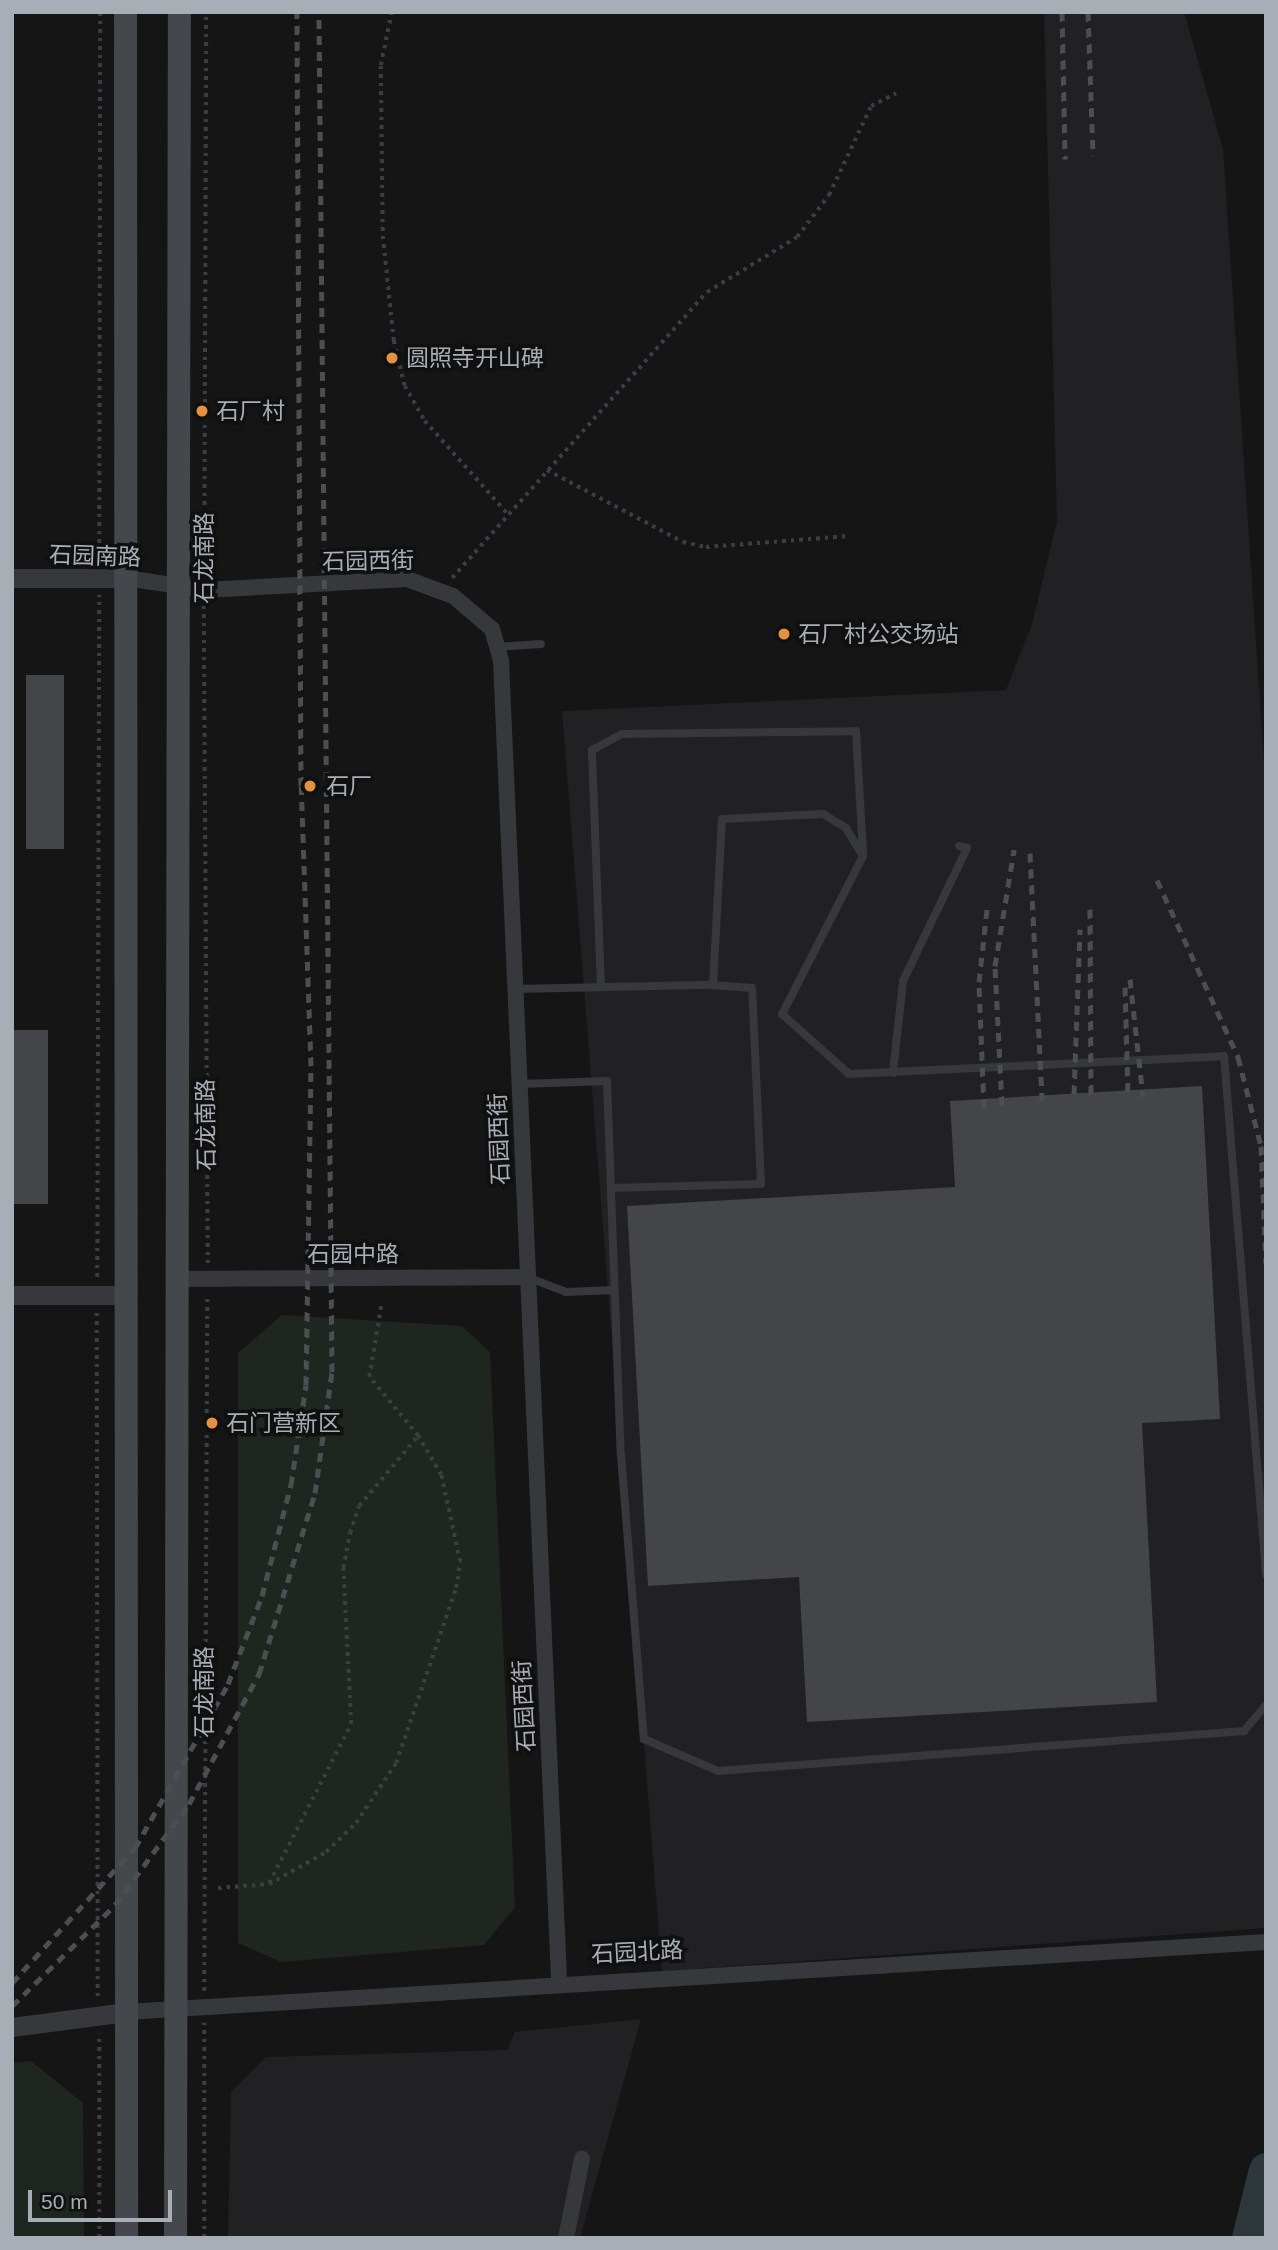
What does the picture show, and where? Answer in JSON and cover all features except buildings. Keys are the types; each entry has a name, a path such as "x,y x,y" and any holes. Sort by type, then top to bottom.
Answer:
{"main road":[{"path":"125,12 126,2238"},
{"name":"石龙南路","path":"175,2238 179,12"}],"street":[{"name":"石园南路","path":"12,578 126,578 177,586"},
{"name":"石园西街","path":"177,586 204,590 407,579 442,590 474,610 492,629 497,647 520,1084 559,1981"},
{"name":"石园中路","path":"177,1279 527,1277"},
{"path":"12,1295 127,1295"},
{"name":"石园北路","path":"12,2027 126,2012 559,1981 1266,1942"},
{"path":"566,2238 582,2159"}],"lane":[{"path":"497,647 541,644"},
{"path":"601,987 592,750 622,734 856,731 863,856 782,1014 849,1074 1224,1056 1266,1574"},
{"path":"713,985 722,818 823,814 846,828 863,856"},
{"path":"893,1073 902,981 967,848 958,846"},
{"path":"515,989 713,985 751,988 761,1184 611,1188"},
{"path":"520,1084 607,1082 615,1290 643,1739 718,1771 1244,1731 1266,1705"},
{"path":"527,1277 566,1292 615,1290"}],"path":[{"path":"99,2238 97,1295 100,12"},
{"name":"石龙南路","path":"204,2238 203,1408 208,1278 204,590 206,12"},
{"path":"393,12 381,66 383,236 394,341 405,386 425,421 507,513"},
{"path":"442,590 507,513 707,292 797,237 829,195 871,106 896,93"},
{"path":"547,470 683,542 706,547 849,536"},
{"path":"218,1888 269,1884 326,1852 356,1824 396,1763 441,1633 460,1562 441,1475 418,1436 369,1377 381,1306"},
{"path":"269,1884 351,1724 343,1568 353,1524 384,1472 418,1436"}],"shaded area":[{"path":"1044,12 1184,12 1223,149 1266,793 1266,1928 662,1971 562,711 1006,690 1032,624 1057,521"},
{"path":"282,1315 462,1326 490,1352 515,1907 484,1945 281,1962 238,1943 238,1353"},
{"path":"641,2019 580,2238 228,2238 231,2092 266,2057 507,2050 515,2032"},
{"path":"31,2061 83,2103 84,2238 12,2238 12,2063"}],"waterway":[{"path":"1249,2238 1266,2170"}],"railway":[{"path":"12,1983 135,1848 228,1684 262,1596 291,1485 306,1385 311,1066 301,786 297,12"},
{"path":"12,2006 115,1905 189,1804 259,1674 315,1493 332,1372 319,12"},
{"path":"1062,12 1065,159"},
{"path":"1088,12 1093,156"},
{"path":"1002,1105 995,966 1014,850"},
{"path":"1030,853 1042,1101"},
{"path":"1157,880 1238,1057 1261,1146 1266,1263"},
{"path":"984,1108 979,982 987,909"},
{"path":"1090,909 1091,1101"},
{"path":"1074,1094 1080,929"},
{"path":"1130,979 1143,1096"},
{"path":"1125,987 1128,1097"}],"place":[{"name":"圆照寺开山碑","path":"392,358"},
{"name":"石厂村","path":"202,411"},
{"name":"石厂村公交场站","path":"784,634"},
{"name":"石厂","path":"310,786"},
{"name":"石门营新区","path":"212,1423"}]}
